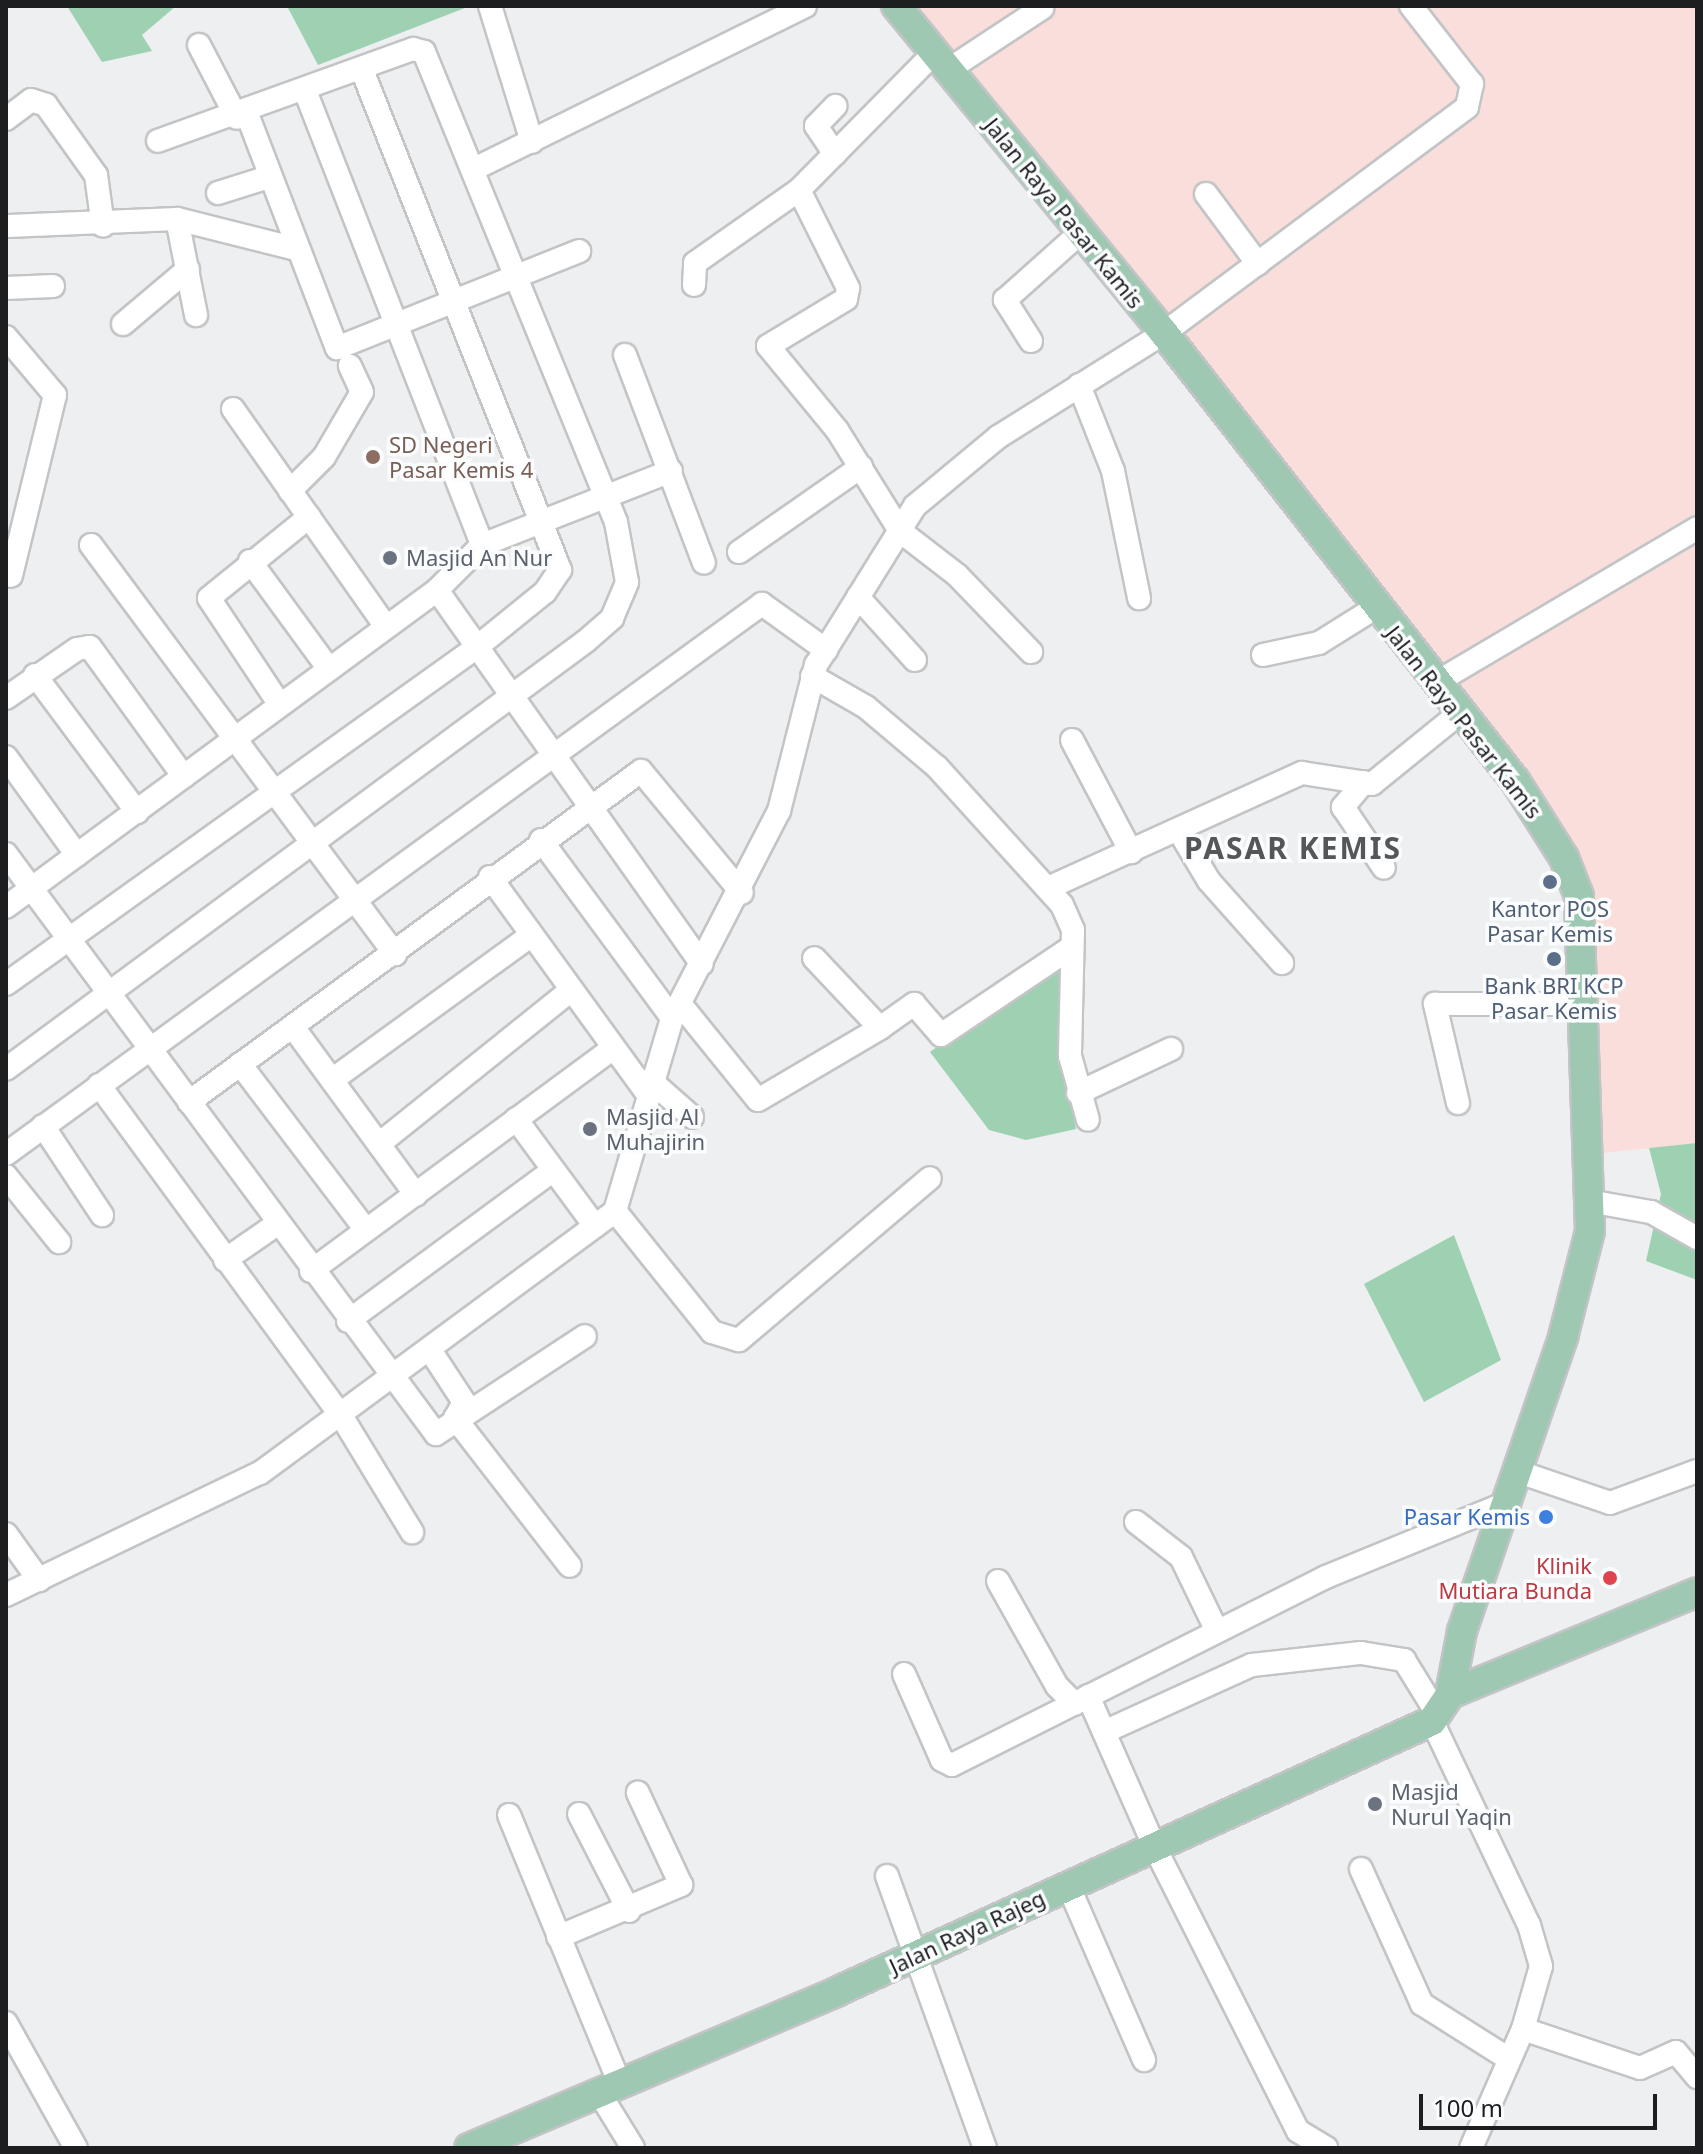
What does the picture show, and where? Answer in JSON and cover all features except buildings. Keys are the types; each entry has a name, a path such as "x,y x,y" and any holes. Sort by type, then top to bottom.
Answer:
{"main road":[{"name":"Jalan Raya Pasar Kamis","path":"896,6 1164,333 1375,608 1516,782 1573,877 1584,1004 1594,1202 1563,1337 1462,1631 1440,1710"},
{"path":"1440,1710 1697,1592"},
{"name":"Jalan Raya Rajeg","path":"469,2148 918,1955 1155,1848 1440,1710"}],"street":[{"path":"474,169 805,6"},
{"path":"6,1595 236,1487 342,1417 615,1211 648,1086 677,1012 742,893 779,811 812,676 900,531 961,464 1164,333 1473,100 1472,84 1411,6"},
{"path":"492,7 532,142"},
{"path":"694,285 695,263 799,190 835,154 941,62 1042,8"},
{"path":"199,45 242,116 337,348 450,306 579,251"},
{"path":"6,1069 513,696 622,604 626,551 514,280 474,169 424,52 362,70 242,116 158,141"},
{"path":"6,984 477,647 556,579 560,559 547,523 450,306 362,70"},
{"path":"306,93 482,545"},
{"path":"6,119 31,100 46,105 96,175 103,226"},
{"path":"835,106 816,126 835,154"},
{"path":"218,193 269,177"},
{"path":"799,190 848,288 846,299 768,346 861,467 900,531 957,575 1031,652"},
{"path":"1206,194 1258,264"},
{"path":"7,224 103,226 177,219 296,249"},
{"path":"177,219 196,315"},
{"path":"1031,341 1005,300 1080,233"},
{"path":"123,324 188,269"},
{"path":"6,288 53,286"},
{"path":"6,337 55,395 11,550 11,576"},
{"path":"625,355 704,563"},
{"path":"290,491 324,457 362,392 350,366"},
{"path":"1079,385 1113,471 1139,598"},
{"path":"233,409 386,627"},
{"path":"739,552 861,467"},
{"path":"6,907 437,590 482,545 606,500 671,471"},
{"path":"280,705 208,601 250,561 309,517"},
{"path":"1437,682 1697,528"},
{"path":"91,545 395,954"},
{"path":"250,561 329,669"},
{"path":"437,590 702,964"},
{"path":"858,597 915,660"},
{"path":"6,1154 552,752 765,603 826,650"},
{"path":"1263,655 1319,643 1375,608"},
{"path":"6,698 35,675 90,647 184,777"},
{"path":"35,675 137,812"},
{"path":"812,676 866,707 937,767 1048,888 1070,919 1070,1056 1088,1120"},
{"path":"1048,888 1302,773 1364,782 1381,779 1461,712"},
{"path":"1072,740 1131,852"},
{"path":"6,757 77,855"},
{"path":"189,1102 395,954 490,877 588,804 641,771 742,893"},
{"path":"1364,782 1343,807 1384,868"},
{"path":"1179,831 1228,906 1282,963"},
{"path":"541,840 677,1012 758,1100 880,1028 914,1004 941,1035 1072,947"},
{"path":"6,854 348,1321 436,1434 585,1336"},
{"path":"490,877 613,1048 648,1086 692,1117"},
{"path":"332,1080 530,936"},
{"path":"814,958 880,1028"},
{"path":"379,1144 571,990"},
{"path":"1458,1103 1435,1004 1584,1004"},
{"path":"293,1027 416,1195"},
{"path":"311,1271 613,1048"},
{"path":"1078,1093 1171,1049"},
{"path":"240,1064 366,1230"},
{"path":"99,1085 342,1417 412,1532"},
{"path":"516,1119 595,1226"},
{"path":"43,1126 102,1215"},
{"path":"348,1321 552,1171"},
{"path":"6,1176 59,1242"},
{"path":"615,1211 712,1332 739,1340 930,1178"},
{"path":"1594,1202 1651,1212 1697,1238"},
{"path":"225,1260 277,1224"},
{"path":"430,1350 464,1402 457,1422"},
{"path":"457,1422 570,1566"},
{"path":"1519,1472 1610,1503 1697,1471"},
{"path":"904,1674 948,1765 1082,1700 1216,1629 1504,1504"},
{"path":"1136,1522 1181,1557 1216,1629"},
{"path":"6,1534 39,1580"},
{"path":"998,1581 1104,1732 1155,1848 1298,2131 1326,2148"},
{"path":"1104,1732 1225,1673 1318,1655 1404,1660 1440,1710 1537,1948 1540,1978 1523,2029 1471,2148"},
{"path":"558,1937 629,1911 681,1885 638,1793"},
{"path":"579,1814 629,1911"},
{"path":"509,1815 558,1937 633,2148"},
{"path":"1361,1869 1422,2004 1509,2059"},
{"path":"887,1876 985,2148"},
{"path":"1068,1885 1144,2060"},
{"path":"6,2023 76,2148"},
{"path":"1523,2029 1640,2068 1676,2052 1697,2077"}],"shaded area":[{"path":"903,6 1697,6 1697,1143 1603,1153 1579,861 1439,656"}],"green space":[{"path":"67,6 176,6 142,35 152,51 102,62"},
{"path":"287,6 470,6 318,65"},
{"path":"1068,954 1059,1041 1076,1129 1026,1140 989,1130 930,1052"},
{"path":"1697,1143 1697,1280 1646,1261 1661,1194 1649,1148"},
{"path":"1454,1235 1501,1360 1424,1402 1364,1284"}],"place":[{"name":"SD Negeri Pasar Kemis 4","path":"373,457"},
{"name":"Masjid An Nur","path":"390,558"},
{"name":"Kantor POS Pasar Kemis","path":"1550,882"},
{"name":"Bank BRI KCP Pasar Kemis","path":"1554,959"},
{"name":"Masjid Al Muhajirin","path":"590,1129"},
{"name":"Pasar Kemis","path":"1546,1517"},
{"name":"Klinik Mutiara Bunda","path":"1610,1578"},
{"name":"Masjid Nurul Yaqin","path":"1375,1804"}],"district":[{"name":"PASAR KEMIS","path":"1293,848"}]}
